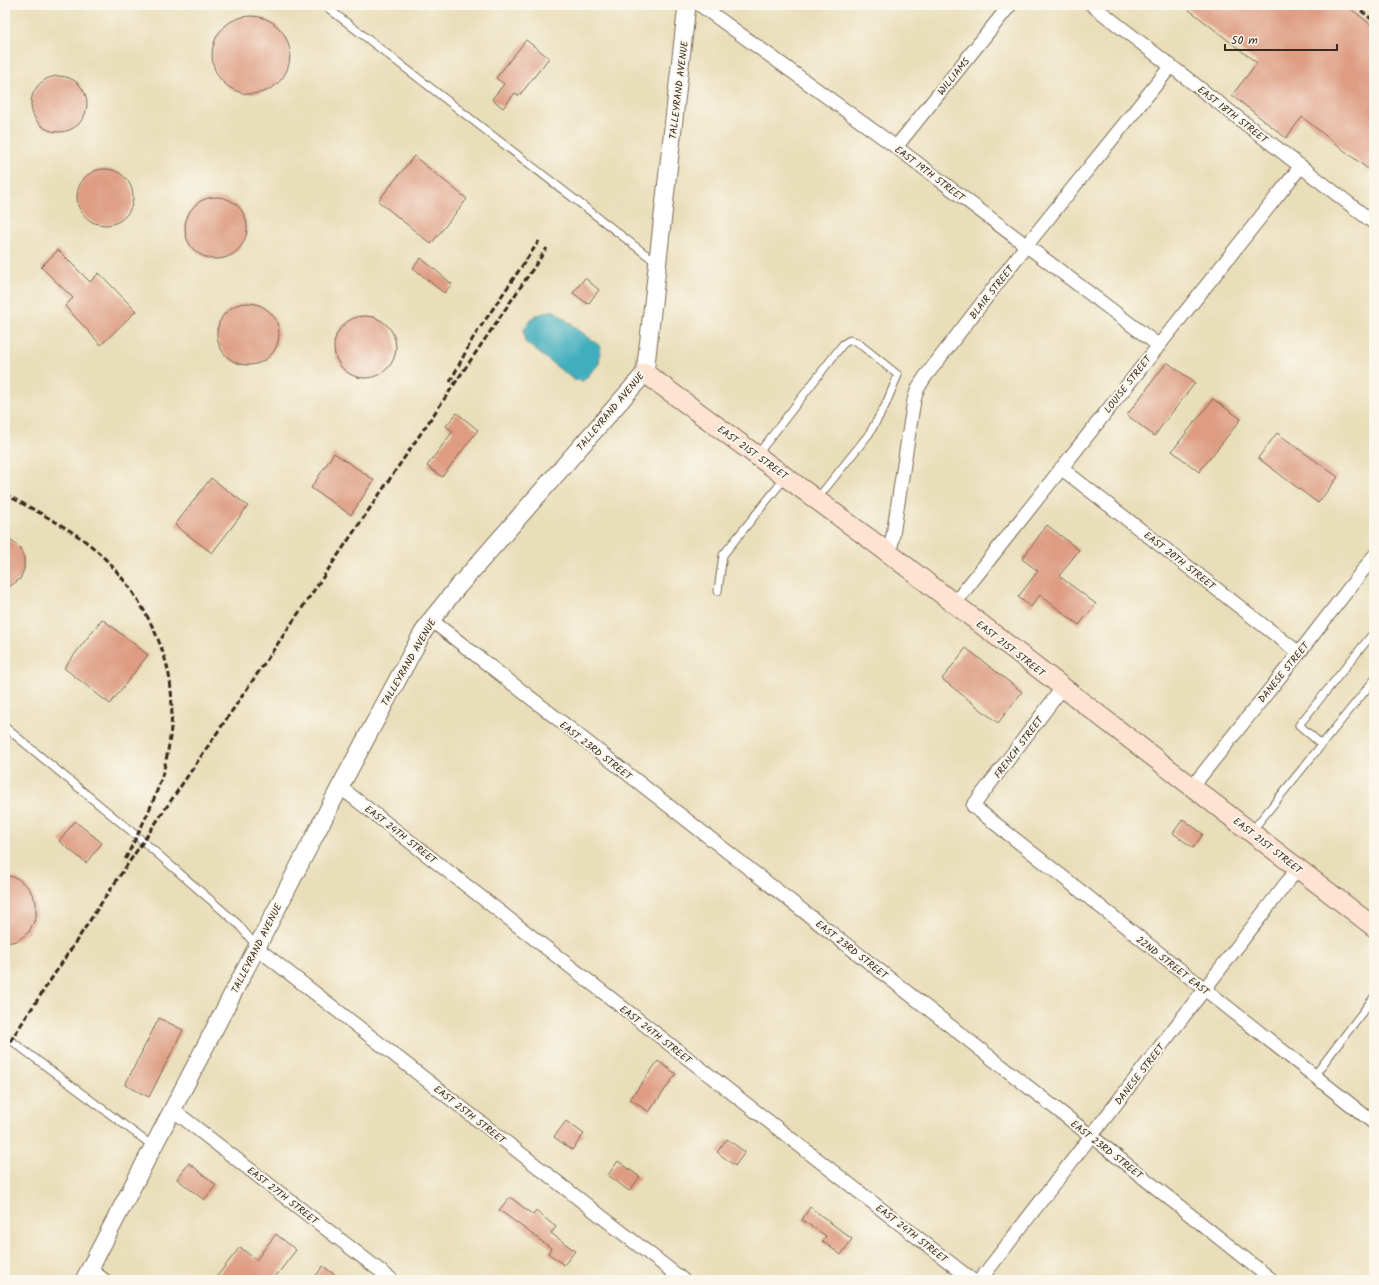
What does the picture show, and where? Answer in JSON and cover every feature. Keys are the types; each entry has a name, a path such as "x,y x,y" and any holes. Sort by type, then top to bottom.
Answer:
{"main road":[{"name":"EAST 21ST STREET","path":"645,373 890,554 1374,927"}],"street":[{"name":"TALLEYRAND AVENUE","path":"87,1275 340,787 430,620 645,373 689,5"},
{"name":"EAST 19TH STREET","path":"689,5 896,147 1158,345"},
{"name":"WILLIAMS","path":"896,147 1010,5"},
{"name":"EAST 18TH STREET","path":"1092,5 1374,223"},
{"name":"BLAIR STREET","path":"890,554 914,400 924,377 1026,246 1171,66"},
{"name":"LOUISE STREET","path":"954,604 1301,166"},
{"name":"EAST 20TH STREET","path":"1061,468 1299,652"},
{"name":"DANESE STREET","path":"1192,787 1374,556"},
{"name":"EAST 23RD STREET","path":"430,620 1091,1136 1272,1280"},
{"name":"FRENCH STREET","path":"973,806 1063,687"},
{"name":"EAST 24TH STREET","path":"340,787 972,1280"},
{"name":"22ND STREET EAST","path":"973,806 1374,1123"},
{"name":"DANESE STREET","path":"980,1280 1298,868"},
{"name":"EAST 25TH STREET","path":"257,948 683,1280"},
{"name":"EAST 27TH STREET","path":"173,1110 392,1280"},
{"path":"87,1275 104,1280"}],"lane":[{"path":"324,5 657,264"},
{"path":"757,455 843,344 850,340 857,342 898,375 885,406 868,434 817,499"},
{"path":"718,591 723,555 786,476"},
{"path":"1321,744 1299,725 1374,632"},
{"path":"1251,832 1374,680"},
{"path":"5,727 143,841 238,924 257,948"},
{"path":"1314,1076 1374,996"},
{"path":"5,1036 154,1147"}],"water":[{"path":"553,310 601,347 599,364 583,381 574,380 525,342 524,330 534,316"}],"building":[{"path":"1183,5 1346,5 1374,27 1374,174 1302,117 1286,138 1232,95 1257,63"},
{"path":"251,16 266,19 279,27 287,40 290,55 287,70 279,83 266,91 251,94 236,91 223,83 215,70 212,55 215,40 223,27 236,19"},
{"path":"526,40 549,58 519,96 515,93 503,108 492,99 504,84 496,78"},
{"path":"53,76 65,76 75,80 83,88 87,98 87,110 83,120 75,128 65,132 53,132 43,128 35,120 31,110 31,98 35,88 43,80"},
{"path":"414,156 467,199 431,244 378,201"},
{"path":"99,169 111,169 121,173 129,181 133,191 133,203 129,213 121,221 111,225 99,225 89,221 81,213 77,203 77,191 81,181 89,173"},
{"path":"216,197 228,199 238,206 245,216 247,228 245,240 238,250 228,257 216,259 204,257 194,250 187,240 185,228 187,216 194,206 204,199"},
{"path":"58,250 90,282 99,273 136,311 101,345 65,306 73,298 41,267"},
{"path":"421,258 452,284 444,293 413,268"},
{"path":"585,278 599,290 588,304 573,293"},
{"path":"248,303 260,305 270,312 277,322 279,334 277,346 270,356 260,363 248,365 236,363 226,356 219,346 217,334 219,322 226,312 236,305"},
{"path":"365,316 377,318 387,325 394,335 396,347 394,359 387,369 377,376 365,378 353,376 343,369 336,359 334,347 336,335 343,325 353,318"},
{"path":"1167,362 1195,383 1154,436 1127,415"},
{"path":"1213,399 1241,419 1199,472 1172,451"},
{"path":"457,413 478,430 442,477 427,466 453,431 446,426"},
{"path":"1277,433 1338,477 1318,503 1258,458"},
{"path":"334,453 374,480 351,515 311,488"},
{"path":"211,478 248,506 212,553 175,525"},
{"path":"1047,525 1079,550 1059,576 1096,604 1079,625 1040,595 1031,607 1018,597 1038,571 1022,559"},
{"path":"5,536 20,548 24,558 24,569 20,579 5,590"},
{"path":"102,619 148,655 110,704 64,668"},
{"path":"966,648 1022,692 998,723 942,679"},
{"path":"1183,819 1203,834 1193,848 1173,833"},
{"path":"75,821 102,843 86,863 59,841"},
{"path":"5,875 17,878 29,888 36,902 36,917 29,932 17,941 5,943"},
{"path":"159,1018 183,1030 149,1097 125,1085"},
{"path":"658,1061 676,1074 649,1112 630,1099"},
{"path":"566,1121 584,1134 572,1150 554,1137"},
{"path":"727,1139 745,1152 735,1166 717,1152"},
{"path":"618,1161 640,1177 629,1191 608,1175"},
{"path":"189,1163 216,1185 204,1200 177,1179"},
{"path":"510,1197 533,1215 536,1211 556,1227 551,1233 575,1251 564,1265 548,1253 551,1248 499,1210"},
{"path":"810,1207 852,1239 841,1255 822,1241 826,1236 802,1220"},
{"path":"276,1234 296,1250 273,1280 214,1280 240,1247 256,1260"},
{"path":"323,1266 342,1280 313,1280"}],"railway":[{"path":"1354,5 1374,21"},
{"path":"450,382 473,338 539,241"},
{"path":"5,1049 106,896 547,248"},
{"path":"5,494 77,535 109,563 121,577 142,608 159,641 165,658 169,675 172,701 170,741 161,779 144,821 124,862"}]}
